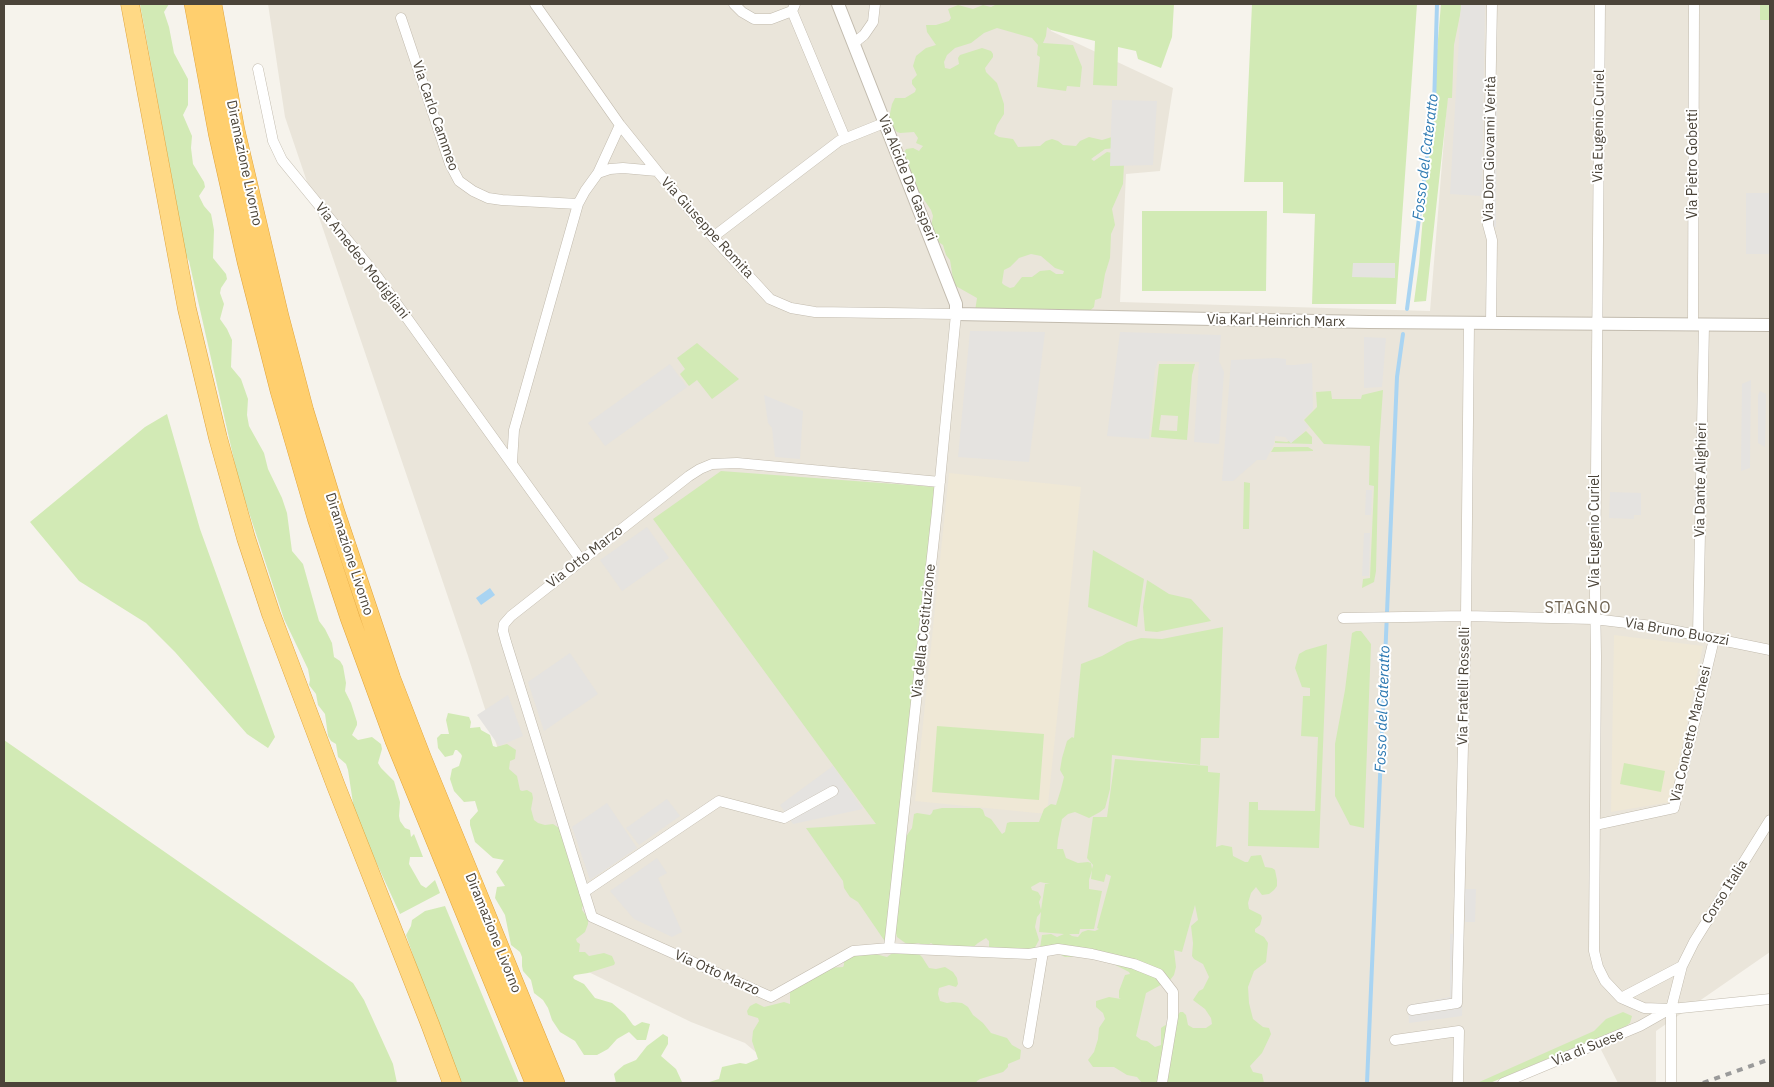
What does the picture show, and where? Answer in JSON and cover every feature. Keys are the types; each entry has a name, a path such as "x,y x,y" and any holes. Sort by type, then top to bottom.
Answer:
{"highway":[{"path":"120,4 177,308 208,440 237,542 261,614 430,1024 452,1083"},
{"path":"130,4 187,309 218,438 246,538 271,614 441,1083"},
{"name":"Diramazione Livorno","path":"194,4 218,133 247,262 280,391 317,518 350,618 415,794 535,1083"},
{"name":"Diramazione Livorno","path":"212,4 235,130 279,316 304,411 358,583 390,678 555,1083"}],"street":[{"name":"Via Giuseppe Romita","path":"535,4 620,125 656,171 713,237 770,298 791,308 815,312 956,314"},
{"path":"734,4 742,12 754,19 770,19 794,7 845,138"},
{"name":"Via Alcide De Gasperi","path":"838,4 956,304 956,314"},
{"path":"854,43 864,35 873,22 875,4"},
{"name":"Via Don Giovanni Verità","path":"1491,323 1492,240 1488,225 1492,4"},
{"name":"Via Eugenio Curiel","path":"1600,4 1594,619 1596,656 1594,951 1598,967 1605,981 1622,998 1644,1008 1671,1009 1770,999"},
{"name":"Via Pietro Gobetti","path":"1694,4 1698,325"},
{"name":"Via Carlo Cammeo","path":"401,18 450,164 459,181 473,192 488,198 578,204"},
{"name":"Via Amedeo Modigliani","path":"258,69 273,141 282,160 376,275 581,560"},
{"path":"713,237 839,141 884,123"},
{"path":"512,462 514,430 578,204 598,172 620,125"},
{"path":"598,172 624,168 656,171"},
{"name":"Via Karl Heinrich Marx","path":"956,314 1124,319 1770,325"},
{"name":"Via della Costituzione","path":"889,948 940,482 956,314"},
{"name":"Via Fratelli Rosselli","path":"1412,1010 1457,1003 1466,616 1469,323"},
{"name":"Via Dante Alighieri","path":"1698,325 1698,635"},
{"path":"496,441 514,430"},
{"name":"Via Otto Marzo","path":"940,482 737,463 712,464 689,476 581,560 511,616 504,624 503,631 592,917 771,997 853,951 889,948 1029,954 1058,949 1092,954 1134,964 1159,974 1173,992 1173,1017 1162,1083"},
{"name":"Via Bruno Buozzi","path":"1343,618 1466,616 1594,619 1652,626 1770,650"},
{"name":"Via Concetto Marchesi","path":"1595,825 1674,808 1714,638"},
{"path":"584,892 719,801 784,818 833,790"},
{"name":"Corso Italia","path":"1671,1082 1671,1009 1682,966 1694,942 1770,820"},
{"path":"1028,1043 1043,952"},
{"path":"1622,998 1682,966"},
{"name":"Via di Suese","path":"1503,1083 1640,1026 1671,1009"},
{"path":"1395,1040 1459,1031 1458,1083"}],"shaded area":[{"path":"268,4 1043,4 1051,31 1173,88 1160,171 1126,174 1120,302 1430,311 1455,4 1770,4 1770,952 1656,1031 1656,1083 1618,1083 1593,1034 1480,1083 792,1083 745,1043 691,1022 566,961 468,656 285,117"},
{"path":"1461,4 1485,4 1482,196 1450,194"},
{"path":"1112,100 1157,101 1153,165 1110,166"},
{"path":"1493,101 1497,101 1496,227 1492,227"},
{"path":"1746,193 1770,193 1770,254 1746,254"},
{"path":"1353,263 1395,263 1395,278 1352,277"},
{"path":"970,331 1045,332 1029,462 958,457"},
{"path":"1120,332 1221,335 1219,361 1224,372 1219,444 1194,442 1199,362 1158,361 1155,370 1149,439 1107,436"},
{"path":"1364,337 1386,338 1382,387 1364,388"},
{"path":"1286,359 1286,365 1312,363 1313,409 1303,420 1309,427 1291,443 1285,437 1275,436 1274,444 1266,460 1257,460 1233,481 1222,481 1231,360"},
{"path":"670,364 687,387 605,446 588,423"},
{"path":"1751,380 1750,468 1741,471 1742,384"},
{"path":"1760,391 1766,394 1765,447 1758,443 1758,395"},
{"path":"764,395 803,411 800,459 775,457 772,428 768,423"},
{"path":"949,473 1081,487 1047,814 915,801"},
{"path":"1366,490 1372,490 1371,515 1365,515"},
{"path":"1610,492 1641,493 1641,515 1634,515 1634,519 1609,518"},
{"path":"647,527 669,558 622,591 600,560"},
{"path":"1364,533 1370,533 1369,576 1362,576"},
{"path":"1614,635 1703,646 1671,802 1611,812"},
{"path":"570,653 598,694 544,731 528,682"},
{"path":"508,695 523,736 499,746 477,715"},
{"path":"833,766 863,809 793,824 780,805"},
{"path":"667,799 680,816 639,845 626,828"},
{"path":"607,803 637,848 590,880 572,827"},
{"path":"657,858 667,873 658,878 682,932 672,937 634,919 610,891"},
{"path":"1465,889 1476,889 1475,922 1465,922"},
{"path":"1464,933 1462,1016 1409,1023 1408,1005 1450,997 1450,934"}],"green space":[{"path":"140,4 169,4 164,12 174,53 188,79 188,105 183,115 192,136 193,164 205,187 199,196 211,214 214,230 213,258 226,274 227,279 220,293 224,304 220,319 232,340 231,367 241,379 248,399 247,415 249,426 264,453 268,469 287,513 292,551 303,564 319,621 332,643 334,657 343,666 346,683 345,691 357,722 352,735 358,740 372,737 381,744 382,749 378,763 394,781 400,802 400,821 405,828 410,830 411,837 414,834 423,857 410,857 409,864 421,885 426,888 435,880 440,893 400,914 353,816 353,803 346,764 338,757 336,744 328,736 325,714 318,705 316,694 309,685 308,669 284,619 239,482 189,261 186,256"},
{"path":"997,4 1174,4 1172,37 1161,68 1138,59 1136,51 1118,47 1117,86 1093,85 1095,41 1051,30 1047,27 1043,43 1073,45 1082,67 1080,87 1067,86 1066,91 1037,87 1040,57 1037,55 1038,45 1032,38 997,28 984,33 971,43 955,48 947,55 944,62 945,68 950,69 959,64 958,58 960,55 982,48 991,51 993,57 985,68 986,72 997,83 1004,104 1004,114 994,134 999,137 1013,139 1018,147 1040,146 1052,139 1063,145 1076,146 1080,141 1089,137 1102,140 1112,137 1116,148 1105,149 1091,159 1094,161 1107,152 1113,153 1124,164 1123,184 1112,209 1115,225 1111,234 1110,258 1101,298 1095,300 1094,307 1086,314 975,311 977,298 954,285 950,260 946,255 943,245 934,239 931,227 933,216 931,210 910,179 901,158 906,149 913,148 919,151 923,146 916,143 918,138 914,132 897,132 889,118 895,98 905,98 915,92 916,89 912,84 912,80 917,75 913,66 916,56 926,48 936,45 927,32 926,25 936,25 949,21 951,18 948,9 958,5 973,9 983,5 991,7","holes":["1031,254 1041,256 1055,268 1064,271 1063,274 1056,274 1050,270 1040,271 1032,277 1022,277 1014,287 1010,288 1002,283 1004,270 1019,258"]},
{"path":"1252,4 1417,4 1396,304 1312,304 1315,214 1283,213 1283,182 1244,182"},
{"path":"1441,4 1461,4 1461,10 1454,45 1452,98 1448,98 1426,301 1414,302 1419,264"},
{"path":"1760,4 1770,4 1770,20 1760,20"},
{"path":"1142,211 1267,211 1266,291 1142,291"},
{"path":"697,343 739,379 712,399 697,380 689,386 680,374 685,369 677,358"},
{"path":"1159,364 1195,364 1192,375 1187,440 1151,437","holes":["1161,415 1178,416 1177,431 1159,430"]},
{"path":"1383,390 1379,447 1376,571 1374,582 1362,588 1363,579 1370,578 1374,486 1369,485 1370,446 1324,444 1304,420 1317,407 1316,392 1331,391 1332,399 1361,399 1362,395"},
{"path":"167,414 200,529 275,737 268,748 247,734 175,652 146,623 79,581 30,522 145,427"},
{"path":"1306,431 1312,437 1312,444 1275,443 1275,441 1289,441 1291,443"},
{"path":"1274,447 1308,447 1313,451 1271,452"},
{"path":"721,471 935,487 886,943 858,902 850,897 844,888 843,881 806,828 876,824 653,519"},
{"path":"1244,482 1250,483 1249,529 1243,529"},
{"path":"1093,550 1144,579 1137,627 1088,607"},
{"path":"1147,580 1169,594 1191,599 1211,621 1157,632 1145,631 1143,607"},
{"path":"1223,627 1219,738 1201,738 1200,765 1112,755 1110,789 1105,808 1089,818 1075,812 1068,814 1062,819 1057,849 1063,849 1066,858 1078,863 1091,863 1092,869 1093,865 1087,858 1093,817 1107,817 1115,759 1208,766 1208,772 1220,773 1216,847 1222,845 1232,847 1233,856 1245,862 1248,862 1251,856 1261,855 1265,867 1275,870 1277,880 1277,886 1269,894 1262,895 1256,887 1251,893 1248,903 1249,909 1261,915 1262,918 1255,932 1264,937 1268,943 1266,962 1254,971 1248,987 1253,1019 1263,1027 1269,1028 1271,1034 1262,1053 1250,1066 1253,1072 1262,1074 1264,1083 1142,1083 1137,1077 1127,1075 1114,1067 1093,1067 1088,1060 1094,1052 1099,1028 1105,1019 1103,1013 1096,1007 1096,1001 1109,997 1121,999 1119,998 1119,991 1125,975 1130,974 1100,957 1065,957 1059,954 1049,954 1040,948 1042,935 1051,934 1057,937 1064,934 1039,932 1041,912 1037,917 1035,927 1039,940 1033,951 989,948 989,941 986,938 970,950 939,949 931,943 927,946 918,943 908,945 897,937 895,930 903,841 912,828 914,814 930,815 933,810 942,808 980,808 1002,834 1005,832 1007,823 1010,822 1039,822 1044,809 1051,804 1056,805 1061,789 1064,777 1060,770 1062,758 1067,741 1072,737 1074,738 1081,664 1102,656 1127,642 1141,638 1162,639","holes":["1092,870 1091,879 1104,882 1106,874 1111,876 1097,928 1099,929 1082,932 1078,937 1072,936 1069,934 1079,934 1080,929 1094,929 1102,891 1089,889","1040,882 1050,884 1045,884 1041,910 1039,902 1041,897 1031,887","1195,905 1198,920 1191,926 1192,956 1203,964 1209,977 1203,989 1199,991 1193,1000 1205,1009 1211,1018 1212,1024 1206,1028 1193,1028 1188,1025 1186,1015 1180,1012 1171,1026 1170,1023 1161,1028 1161,1045 1155,1047 1136,1036 1146,993 1170,980 1174,975 1176,967 1174,950 1182,952"]},
{"path":"1361,631 1371,644 1364,828 1350,825 1335,796 1335,744 1345,690 1352,633"},
{"path":"1327,644 1319,848 1248,846 1249,802 1258,802 1258,810 1315,811 1318,737 1301,736 1303,696 1310,696 1310,688 1302,687 1295,668 1299,654"},
{"path":"448,713 469,717 471,722 470,728 480,727 481,730 490,735 493,746 507,744 516,750 515,759 510,761 509,769 517,776 520,790 527,790 532,793 531,809 534,820 545,825 553,824 562,830 587,904 582,907 582,910 588,918 588,924 585,932 576,939 580,944 579,952 585,952 589,956 604,953 612,956 615,963 614,965 573,977 584,984 595,998 612,1003 625,1014 633,1025 635,1026 642,1022 650,1024 646,1040 637,1040 629,1032 617,1039 608,1049 597,1055 584,1055 575,1041 560,1032 543,1000 534,993 531,980 523,971 520,952 511,945 505,915 495,898 497,887 505,886 496,872 504,860 493,858 475,842 470,820 478,811 475,801 464,802 454,791 450,779 452,769 459,766 461,754 455,750 453,755 445,757 438,748 437,738 441,734 449,734 446,720"},
{"path":"937,726 1044,734 1039,800 932,792"},
{"path":"4,740 353,983 364,1000 393,1064 397,1083 4,1083"},
{"path":"1624,763 1665,771 1661,792 1620,784"},
{"path":"445,906 519,1083 457,1083 406,935 412,920 425,911"},
{"path":"898,949 915,950 929,968 945,967 953,972 958,984 956,987 949,985 939,988 940,1001 962,1003 968,1007 973,1015 991,1033 1007,1038 1012,1045 1021,1050 1020,1059 1008,1064 1008,1067 1003,1072 980,1079 976,1083 706,1083 719,1079 722,1067 740,1063 746,1064 758,1059 752,1041 753,1031 759,1021 758,1018 748,1015 747,1011 750,1006 756,1003 764,1007 784,1002 790,1004 790,986 828,968 843,967 844,954 870,950 875,954 887,957"},
{"path":"1623,1012 1632,1016 1630,1023 1626,1026 1490,1083 1477,1083 1594,1031 1606,1019"},
{"path":"663,1034 668,1037 668,1044 661,1056 676,1069 682,1082 696,1083 616,1083 614,1074 624,1065 636,1060 647,1046"}],"water":[{"path":"490,588 495,595 481,605 476,598"}],"waterway":[{"name":"Fosso del Cateratto","path":"1407,309 1434,105 1437,4"},
{"name":"Fosso del Cateratto","path":"1367,1083 1397,377 1403,334"}],"railway":[{"path":"1703,1083 1770,1059"}],"district":[{"name":"STAGNO","path":"1578,608"}]}
